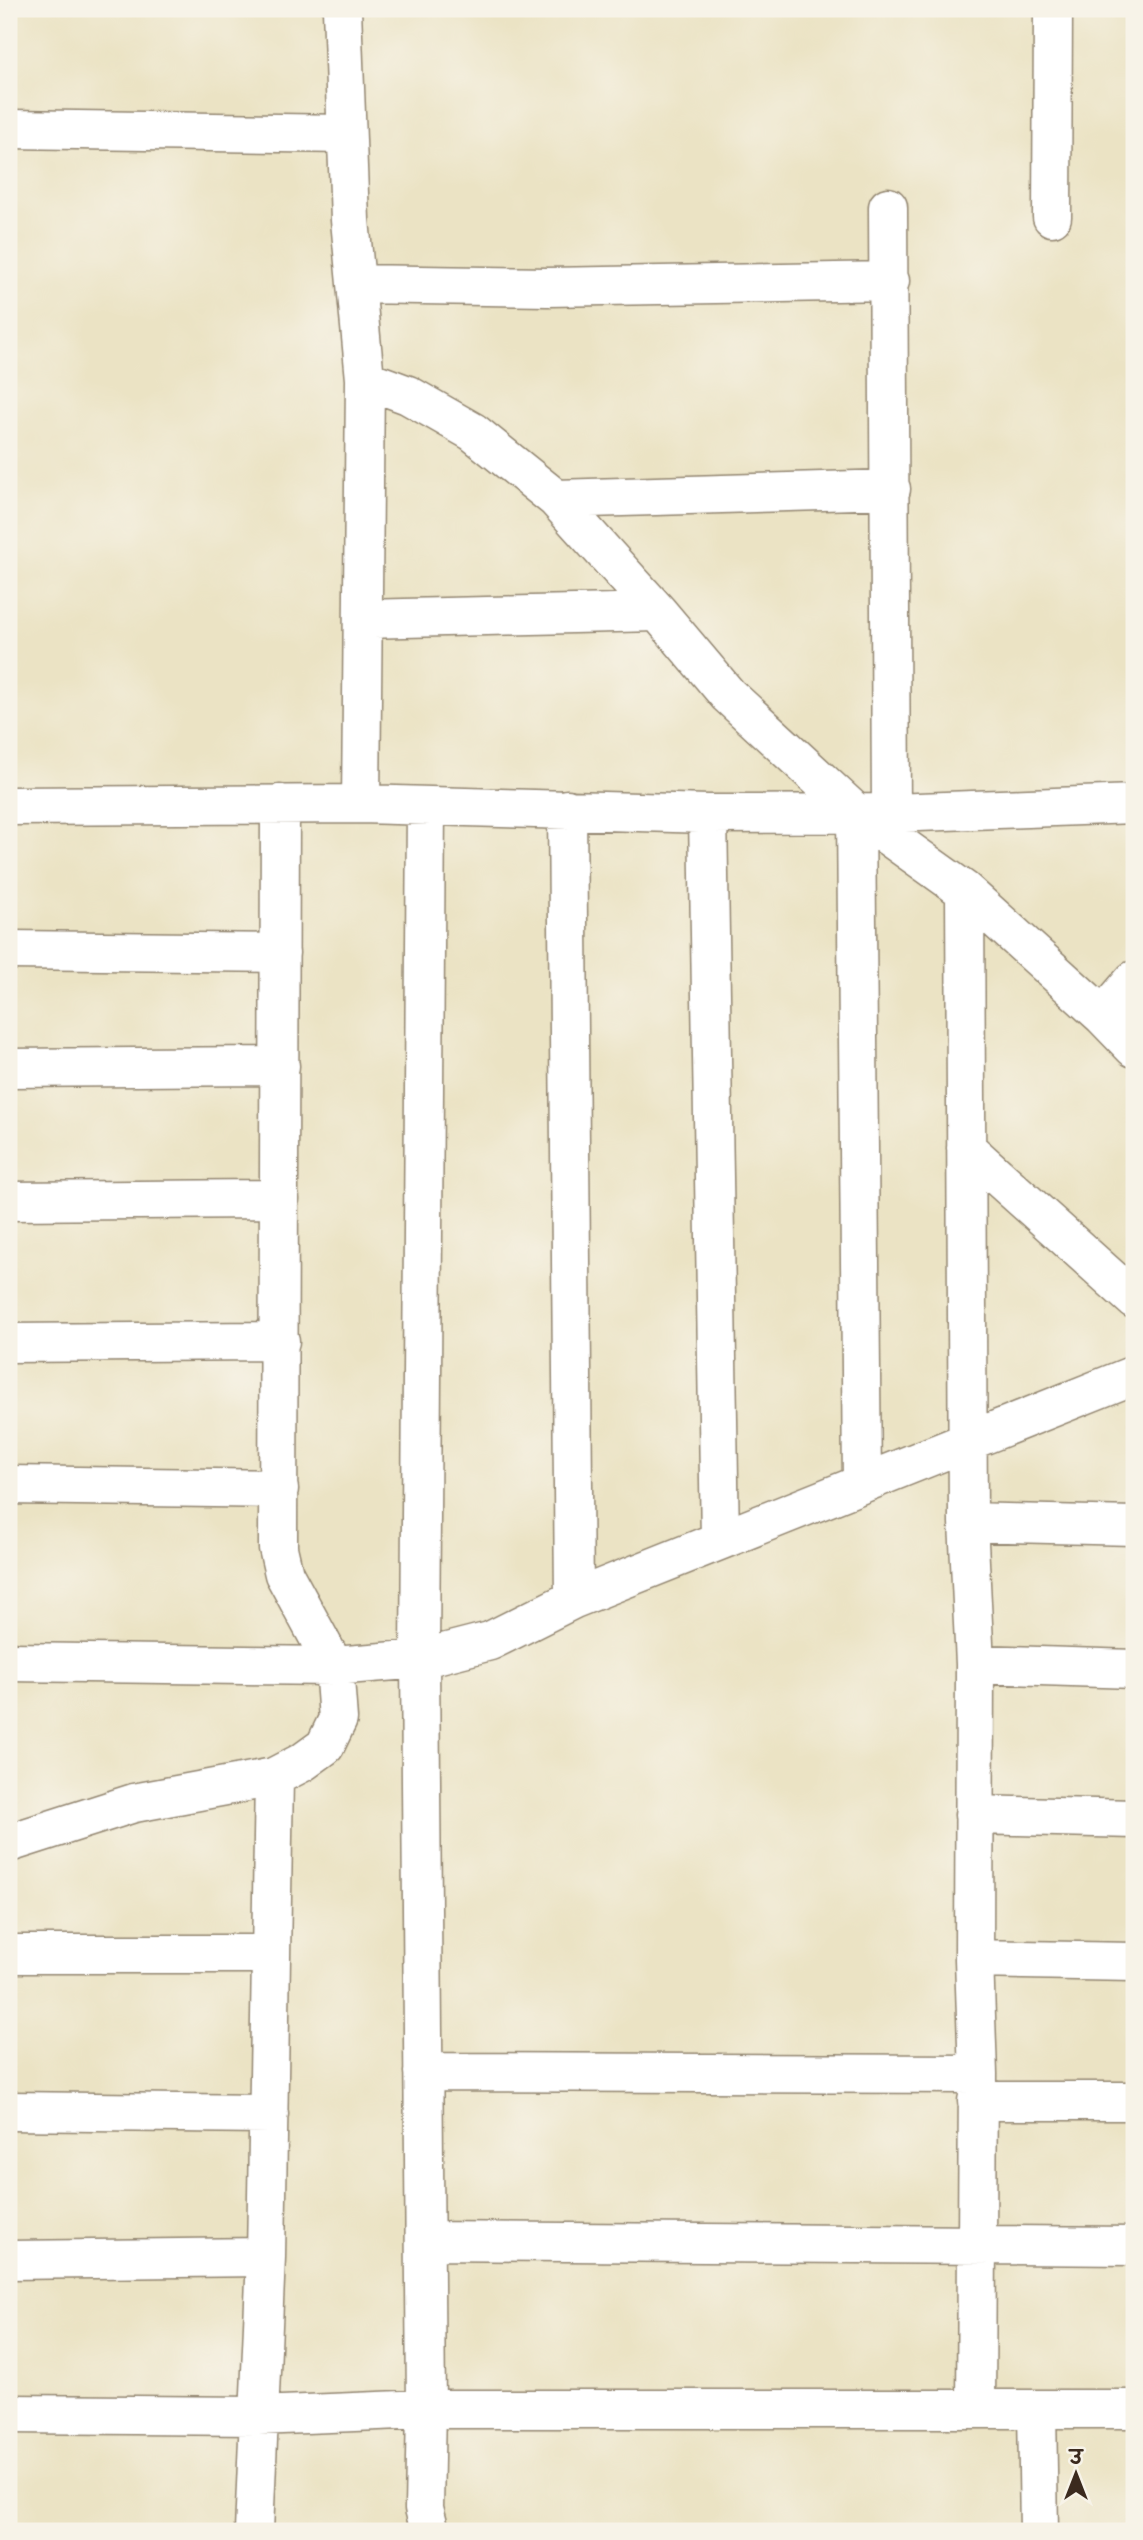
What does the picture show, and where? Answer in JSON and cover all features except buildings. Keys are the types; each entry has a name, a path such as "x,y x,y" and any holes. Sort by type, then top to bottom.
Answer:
{"street":[{"path":"342,9 346,134 365,379 361,804"},
{"path":"1052,216 1053,9"},
{"path":"9,129 346,134"},
{"path":"862,1484 874,813 891,489 888,207"},
{"path":"356,285 548,287 890,281"},
{"path":"365,379 408,396 473,432 556,499 658,612 728,695 874,813 965,891 1103,1016 1134,1048"},
{"path":"556,499 891,489"},
{"path":"363,619 658,612"},
{"path":"9,1843 134,1803 274,1777 303,1762 325,1746 338,1719 334,1666 284,1574 278,1548 280,804"},
{"path":"9,806 361,804 708,814 874,813 1134,804"},
{"path":"426,806 420,1660 426,2410 424,2508 430,2531"},
{"path":"567,809 574,1599"},
{"path":"708,814 720,1540"},
{"path":"965,891 968,1522 975,1664 976,2410"},
{"path":"9,950 280,953"},
{"path":"1103,1016 1134,980"},
{"path":"9,1068 280,1066"},
{"path":"966,1147 1134,1299"},
{"path":"9,1201 280,1199"},
{"path":"9,1343 280,1341"},
{"path":"9,1662 334,1666 420,1660 490,1641 574,1599 1134,1375"},
{"path":"9,1485 279,1489"},
{"path":"968,1522 1134,1526"},
{"path":"975,1664 1134,1669"},
{"path":"254,2531 266,2258 274,1777"},
{"path":"974,1815 1134,1819"},
{"path":"9,1954 271,1954"},
{"path":"974,1959 1134,1962"},
{"path":"423,2072 977,2088 1134,2101"},
{"path":"9,2111 268,2113"},
{"path":"425,2241 1134,2246"},
{"path":"9,2260 266,2258"},
{"path":"9,2414 258,2416 426,2410 1134,2409"},
{"path":"1037,2410 1039,2531"}]}
